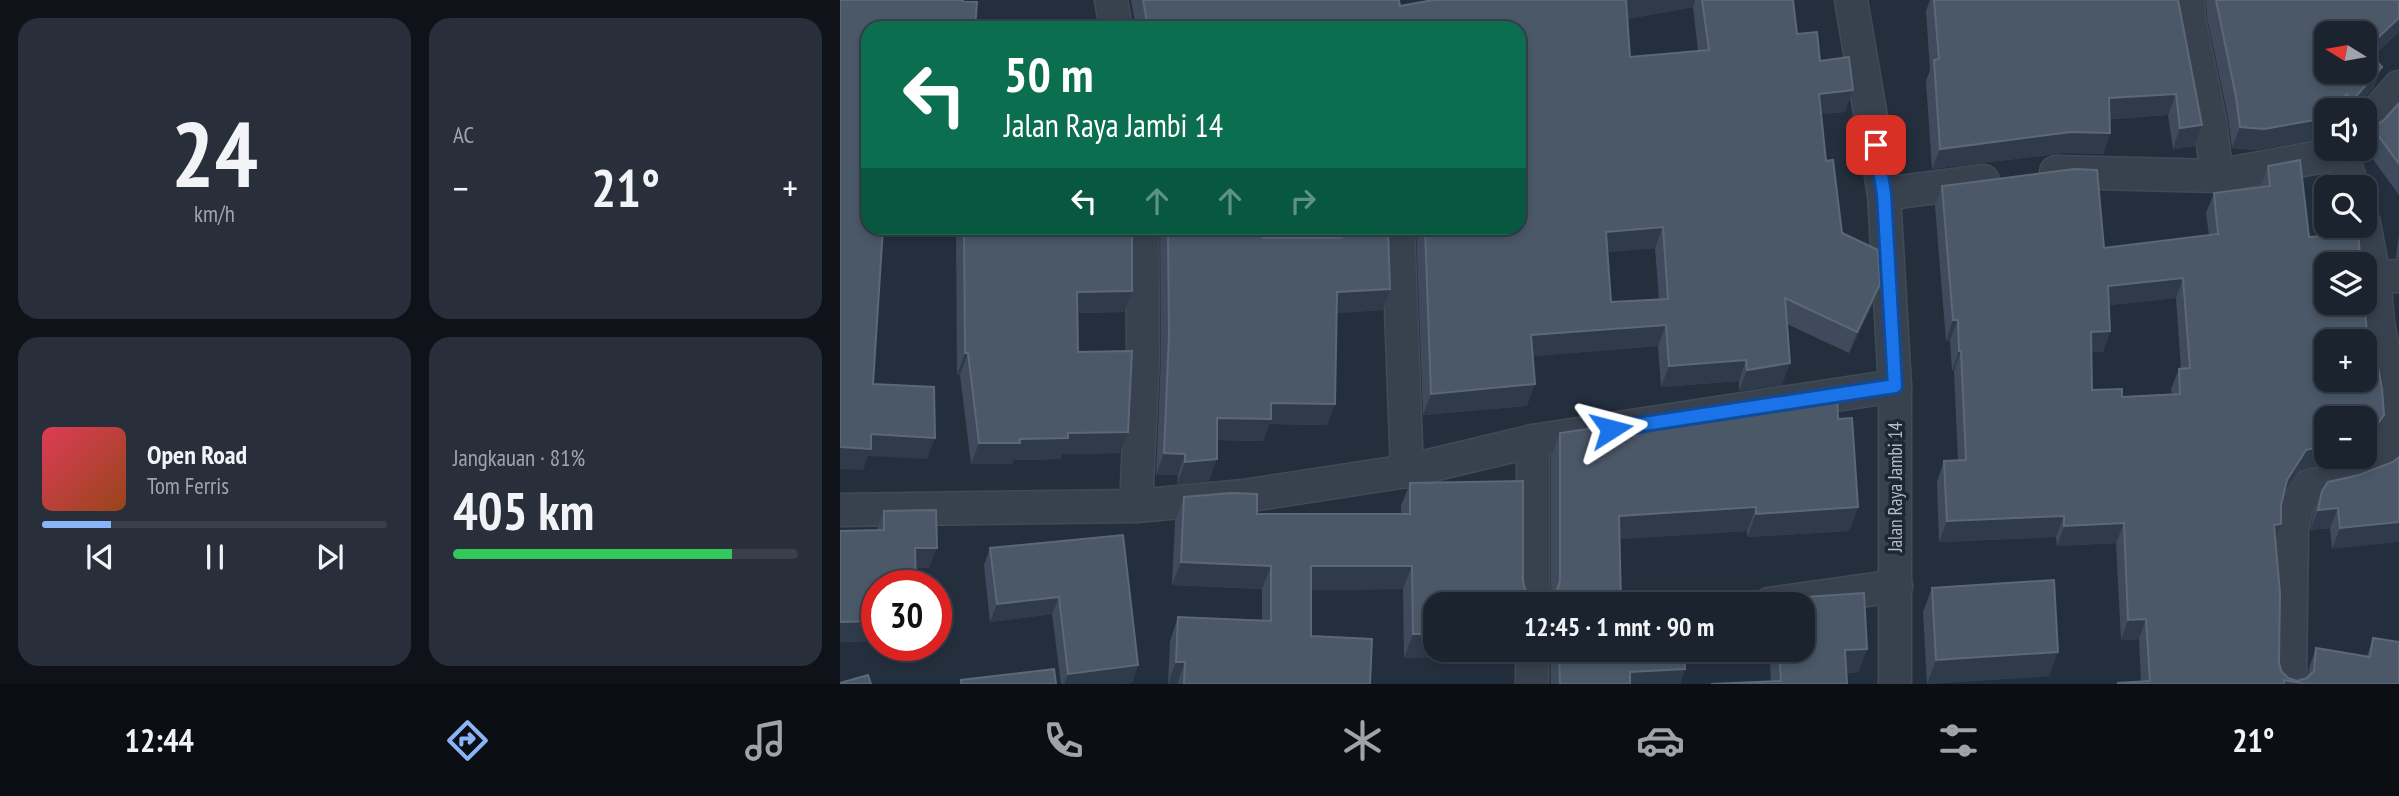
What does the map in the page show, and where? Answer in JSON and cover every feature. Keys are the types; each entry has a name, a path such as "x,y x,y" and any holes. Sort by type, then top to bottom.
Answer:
{"street":[{"path":"1111,0 1115,21"},
{"name":"Jalan Raya Jambi 14","path":"1851,0 1884,194 1895,386 1895,684"},
{"path":"2188,0 2189,19 2210,121 2217,176"},
{"path":"2377,112 2399,87"},
{"path":"1884,194 2066,171 2217,176 2314,157"},
{"path":"1136,506 1143,357 1142,235"},
{"path":"1398,235 1407,471"},
{"path":"2290,683 2292,529 2297,505 2309,486 2345,478 2379,465 2395,442 2393,407 2378,322 2387,276 2371,238"},
{"path":"840,510 1136,506 1244,496 1407,471 1533,441 1895,386"},
{"path":"1532,592 1533,441"},
{"path":"1815,597 1896,586"},
{"path":"1532,662 1532,684"}],"building":[{"path":"840,0 977,2 976,21 861,21 861,235 883,235 873,384 934,387 935,438 871,434 871,449 840,447"},
{"path":"1143,0 1399,0 1400,6 1433,0 1626,0 1630,57 1709,50 1702,0 1793,0 1797,34 1817,32 1820,61 1849,57 1853,90 1819,94 1826,161 1833,160 1842,233 1878,250 1880,284 1857,332 1785,298 1790,363 1747,370 1746,360 1669,366 1666,325 1531,335 1535,384 1431,394 1425,235 1526,235 1526,21 1147,21","holes":["1663,227 1668,299 1611,302 1606,232"]},
{"path":"1934,0 2178,0 2202,125 2180,128 2176,94 2109,98 2110,133 2071,132 1940,149 1934,60 1939,59"},
{"path":"2216,0 2399,0 2399,18 2377,39 2377,21 2314,21 2314,84 2367,84 2355,98 2350,98 2347,94 2342,98 2314,98 2314,120 2264,129 2240,127"},
{"path":"2399,103 2399,164 2377,134 2377,124"},
{"path":"2300,160 2309,237 2358,238 2360,252 2314,252 2314,315 2365,315 2367,329 2314,329 2314,392 2377,392 2377,361 2384,415 2377,425 2377,406 2314,406 2314,448 2306,450 2287,480 2281,505 2281,524 2274,525 2280,593 2281,671 2288,678 2297,681 2307,678 2314,671 2316,648 2370,657 2373,638 2399,642 2399,684 2306,684 2284,680 2284,684 2118,684 2150,681 2146,619 2128,620 2124,523 2064,526 2064,516 1947,521 1944,461 1966,460 1961,351 1958,320 1953,320 1942,186 2074,169 2097,170 2104,248 2218,234 2214,193 2270,186 2268,166","holes":["2183,278 2190,368 2179,369 2180,394 2122,397 2122,389 2092,390 2091,332 2110,331 2108,286"]},
{"path":"964,235 1132,235 1132,291 1077,292 1078,352 1132,351 1128,432 1068,433 1068,438 1020,439 1020,443 979,443 968,353 965,353"},
{"path":"1168,235 1342,238 1342,235 1388,235 1390,289 1337,292 1335,404 1271,403 1271,419 1217,418 1217,459 1185,462 1185,454 1164,453 1169,336"},
{"path":"1837,391 1838,419 1852,418 1858,507 1756,514 1756,507 1619,516 1621,592 1555,592 1560,581 1560,433 1627,423 1750,416 1750,405"},
{"path":"2399,457 2399,522 2340,528 2338,508 2318,510 2322,491 2328,482 2359,475"},
{"path":"1523,481 1525,589 1528,592 1423,592 1423,634 1413,634 1412,566 1311,566 1311,636 1372,639 1370,684 1184,684 1185,662 1176,662 1178,617 1271,621 1271,566 1181,562 1184,497 1257,494 1257,514 1410,514 1410,483"},
{"path":"936,510 937,548 915,548 916,570 861,570 861,621 840,622 840,531 884,530 884,511"},
{"path":"1123,535 1138,665 1068,674 1059,597 997,604 990,548"},
{"path":"2054,580 2058,652 1936,660 1932,588"},
{"path":"1864,593 1867,649 1845,650 1847,684 1711,684 1781,681 1780,662 1815,662 1815,596"},
{"path":"1559,662 1685,662 1685,669 1630,672 1630,684 1560,684"},
{"path":"1054,669 1056,684 961,684 961,680"},
{"path":"868,675 871,684 840,684 840,683"}],"route":[{"path":"1611,429 1895,386 1884,194 1876,145"}]}
